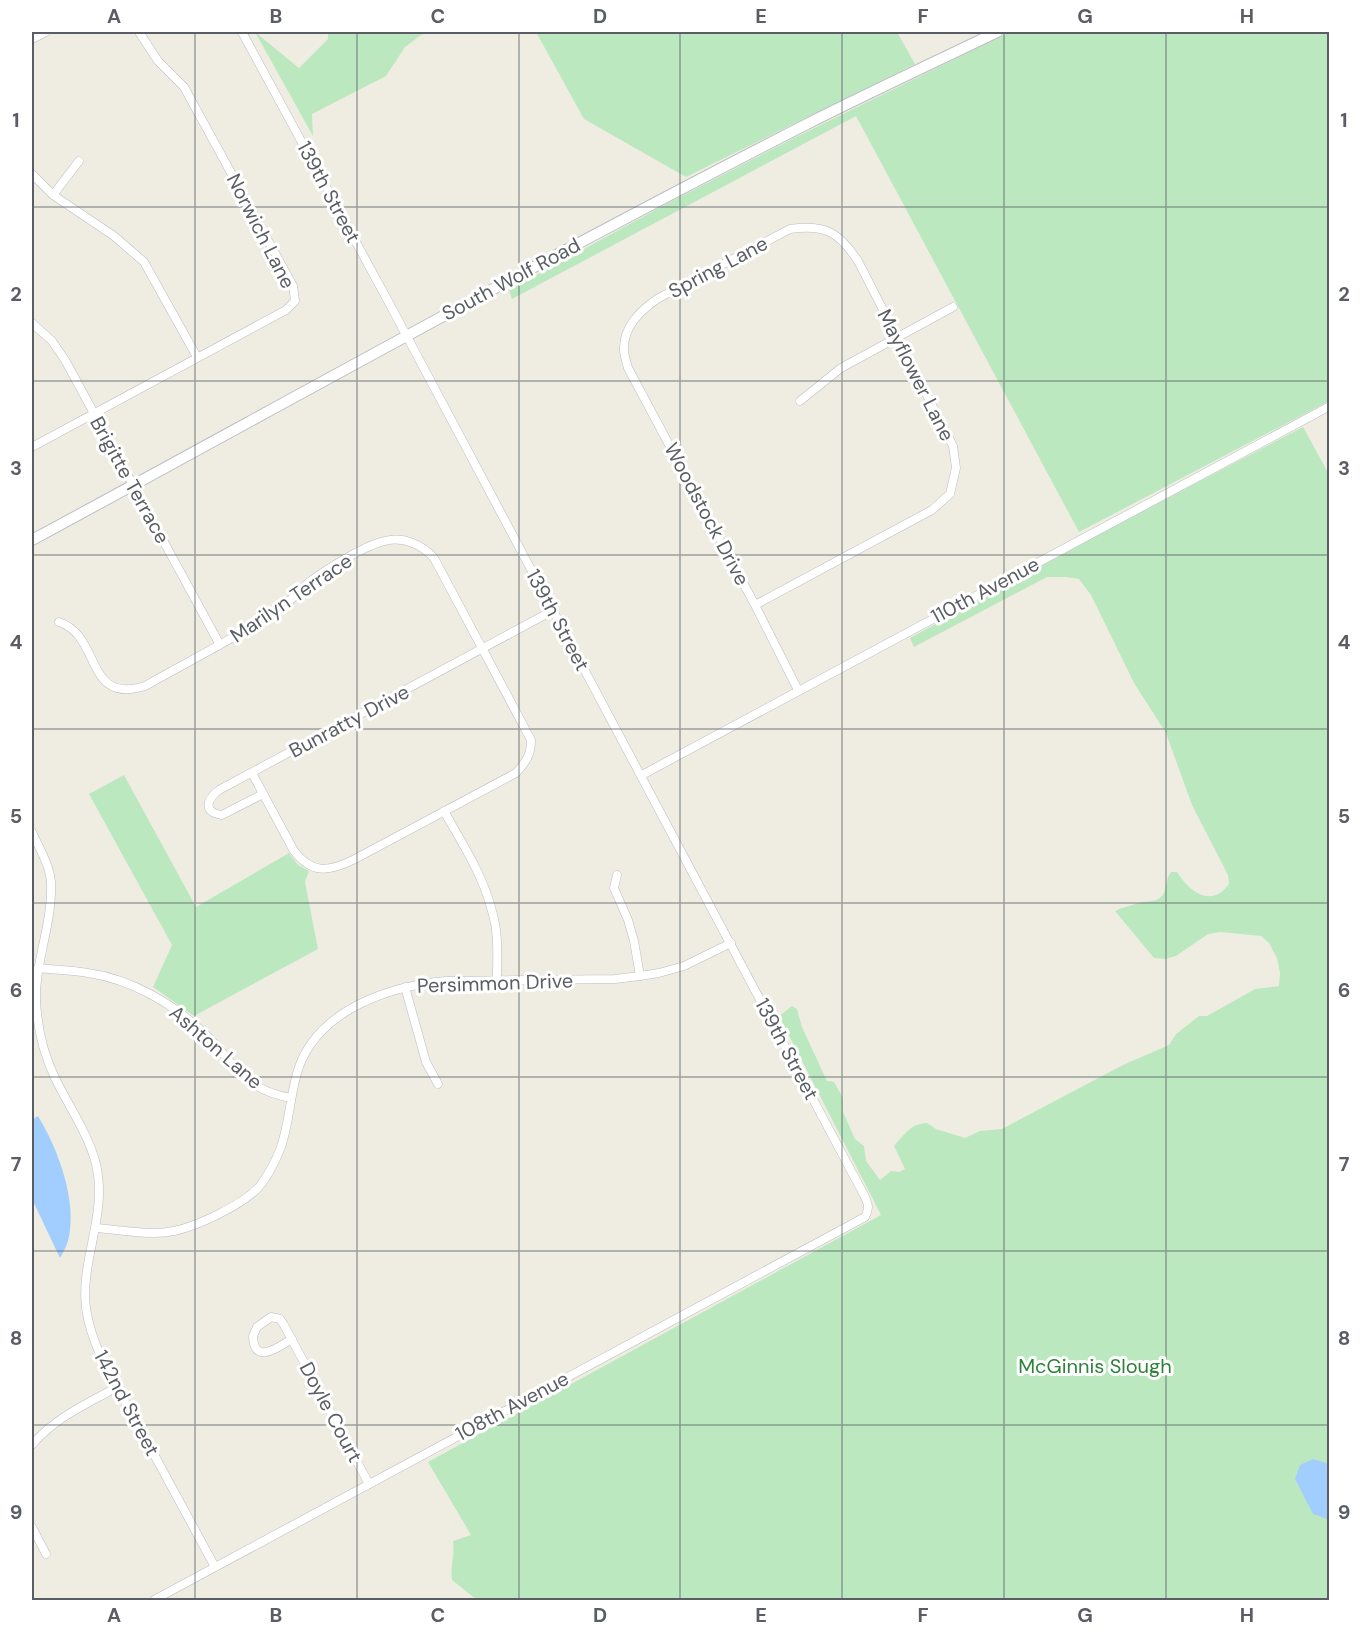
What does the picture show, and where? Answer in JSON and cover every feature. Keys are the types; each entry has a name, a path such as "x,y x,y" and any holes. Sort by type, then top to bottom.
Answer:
{"main road":[{"name":"South Wolf Road","path":"32,540 406,335 807,124 997,32"}],"street":[{"path":"32,39 46,32"},
{"name":"Norwich Lane","path":"32,447 286,310 295,301 293,286 184,87 158,61 139,32"},
{"name":"139th Street","path":"242,32 642,775 868,1202 868,1211"},
{"path":"53,195 79,160"},
{"path":"32,174 53,195 114,236 144,262 197,357"},
{"name":"Spring Lane","path":"626,336 633,321 642,310 657,299 790,229 809,226 826,229"},
{"name":"Mayflower Lane","path":"756,605 932,510 950,494 956,468 953,446 849,248 826,229"},
{"path":"800,401 841,368 953,307"},
{"name":"Brigitte Terrace","path":"32,323 52,341 65,360 220,645"},
{"name":"Woodstock Drive","path":"626,336 624,350 628,368 756,605 798,690"},
{"name":"110th Avenue","path":"642,775 1329,406"},
{"name":"Marilyn Terrace","path":"59,622 69,625 78,634 103,679 110,686 120,690 132,690 145,686 220,645 280,609 326,570 376,544 391,540 416,544 429,552 531,740 531,753 516,773 338,867 314,868 302,862 294,851 252,773"},
{"name":"Bunratty Drive","path":"263,794 222,815 214,814 209,808 208,802 211,795 552,611"},
{"path":"444,811 484,885 493,913 497,940 497,980"},
{"name":"142nd Street","path":"32,832 46,863 51,882 35,992 37,1015 46,1056 82,1128 96,1163 100,1194 86,1283 89,1326 117,1387 215,1567"},
{"path":"616,875 614,888 628,920 640,976"},
{"name":"Persimmon Drive","path":"96,1228 151,1233 174,1231 197,1223 237,1203 258,1187 272,1167 281,1148 299,1066 319,1033 335,1019 383,994 405,987 446,981 615,979 640,976 684,966 730,943"},
{"name":"Ashton Lane","path":"38,968 89,973 139,989 163,1002 205,1034 243,1077 274,1095 291,1098"},
{"path":"405,987 426,1062 438,1084"},
{"name":"108th Avenue","path":"154,1600 864,1216 868,1211"},
{"name":"Doyle Court","path":"292,1340 265,1353 259,1352 255,1347 252,1336 257,1327 266,1320 276,1317 284,1325 369,1484"},
{"path":"32,1445 44,1430 117,1387"},
{"path":"32,1527 46,1554"}],"green space":[{"path":"255,32 299,68 328,39 328,32 425,32 405,47 386,76 312,114 313,136"},
{"path":"536,32 897,32 915,64 686,177 584,119"},
{"path":"1010,32 1329,32 1329,401 1079,532 856,116 512,299 509,290 668,203"},
{"name":"McGinnis Slough","path":"1303,427 1330,476 1329,1600 477,1600 452,1580 453,1541 471,1535 428,1462 881,1215 779,1016 792,1006 797,1009 802,1027 827,1081 834,1082 843,1098 843,1112 855,1139 864,1146 866,1161 880,1180 891,1171 899,1172 905,1169 894,1146 908,1130 916,1125 927,1123 936,1129 965,1138 980,1131 1002,1129 1123,1065 1169,1045 1176,1034 1199,1016 1207,1016 1255,989 1279,986 1280,973 1277,958 1269,943 1261,936 1220,932 1208,934 1176,956 1165,959 1154,958 1115,911 1160,898 1171,872 1177,872 1194,891 1208,896 1222,891 1229,884 1228,875 1192,805 1166,733 1134,683 1091,595 1079,579 1047,577 914,647 910,638 1090,539"},
{"path":"124,775 196,907 289,853 298,865 309,871 305,882 318,949 194,1016 153,987 172,945 89,794"}],"water":[{"path":"38,1116 53,1144 68,1193 70,1226 68,1241 60,1258 32,1199 32,1120"},
{"path":"1313,1459 1329,1466 1330,1518 1327,1519 1313,1514 1295,1479 1300,1465"}]}
